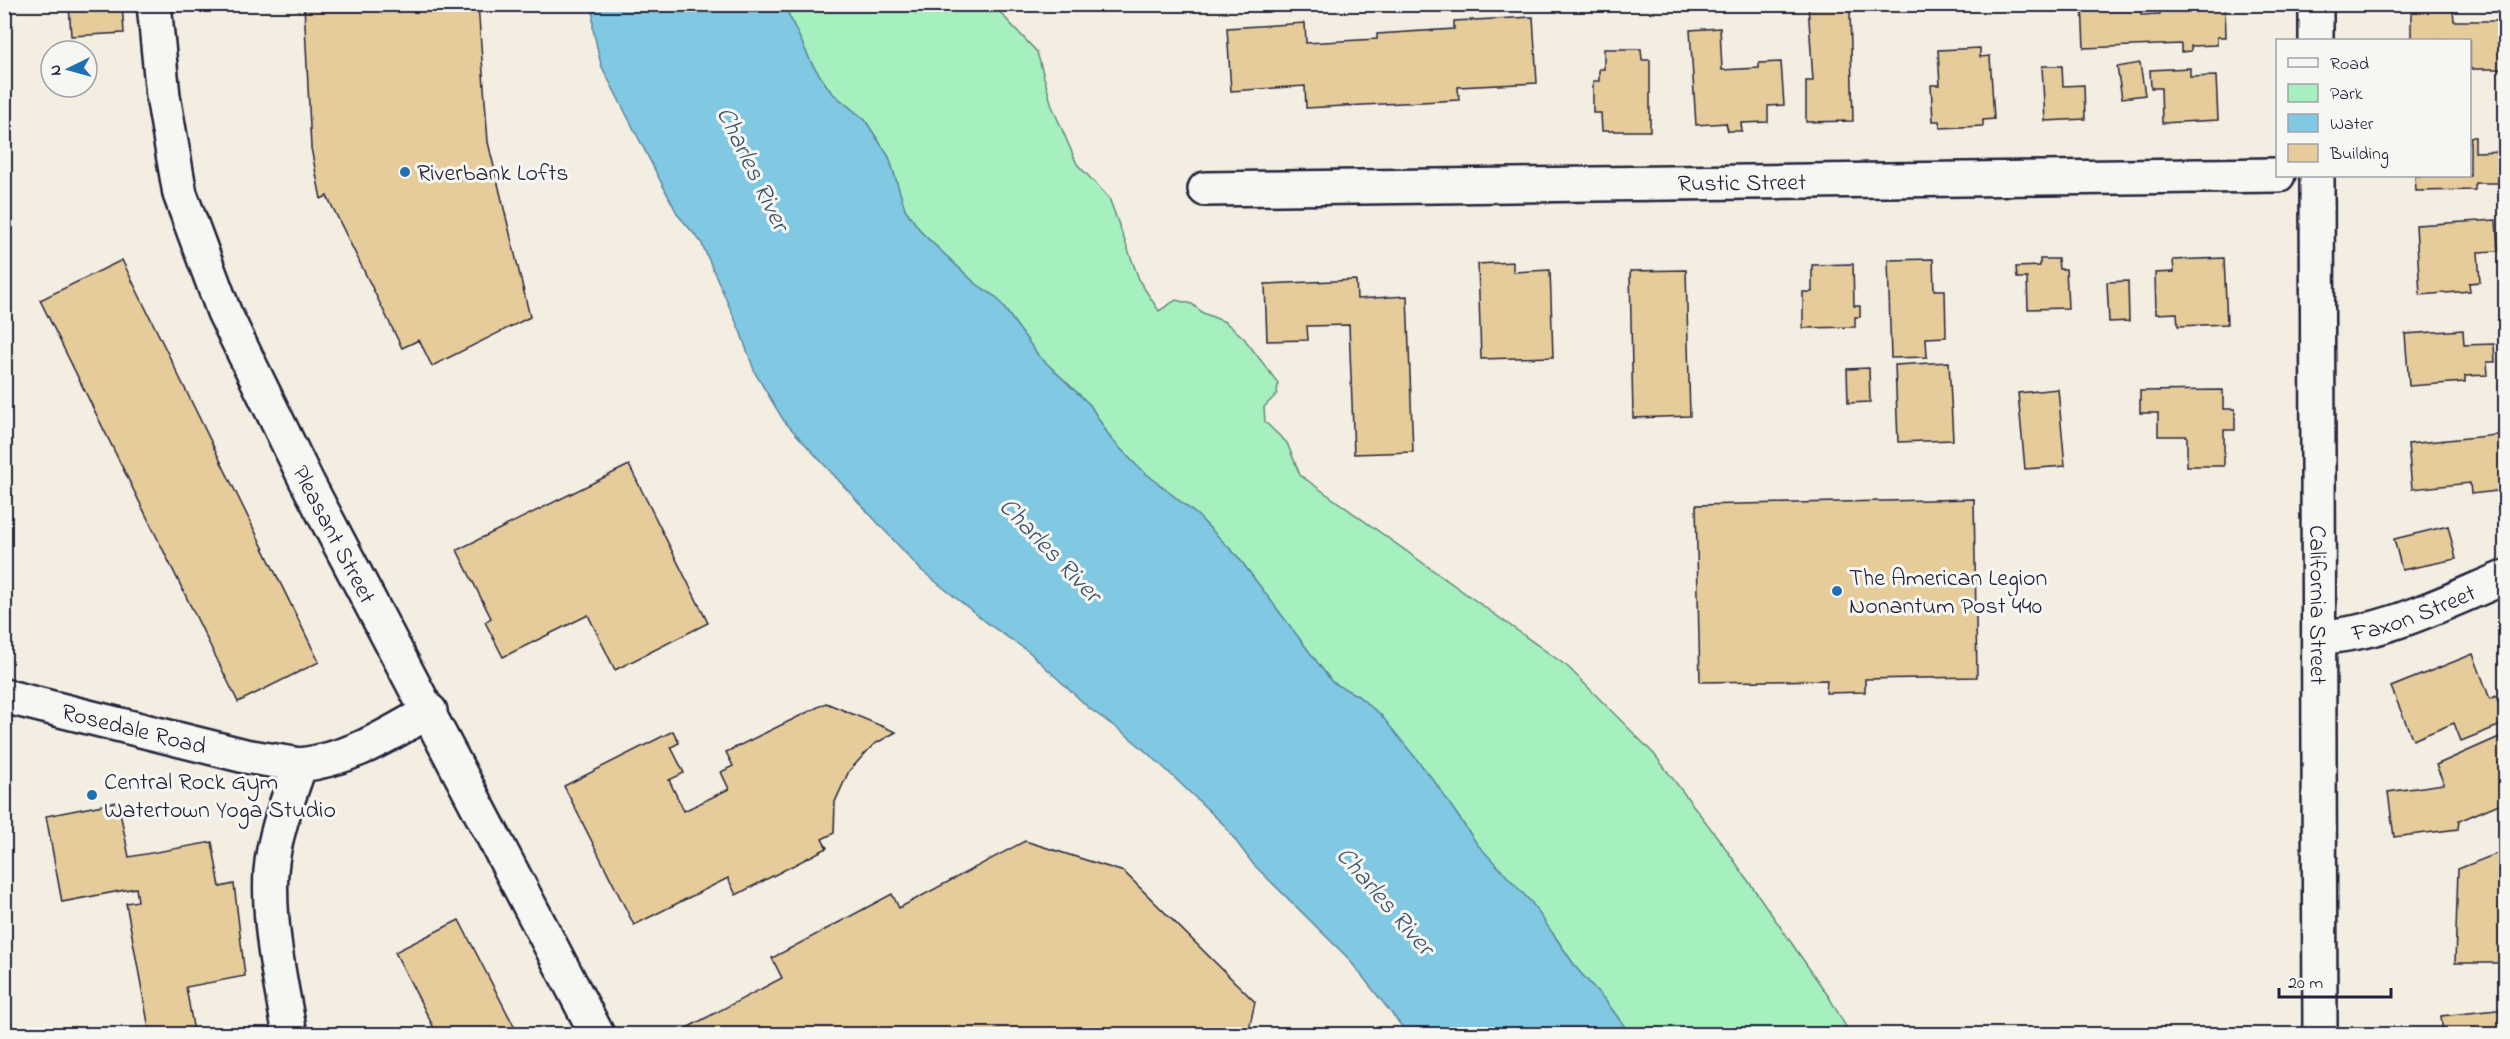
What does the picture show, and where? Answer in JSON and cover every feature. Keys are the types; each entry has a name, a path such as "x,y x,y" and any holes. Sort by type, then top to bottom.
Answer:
{"street":[{"name":"Pleasant Street","path":"154,4 170,147 180,194 224,312 267,403 430,711 597,1035"},
{"path":"2316,4 2316,39"},
{"name":"Rustic Street","path":"1205,189 2276,175"},
{"name":"California Street","path":"2317,177 2320,1035"},
{"name":"Faxon Street","path":"2319,637 2346,636 2375,629 2505,577"},
{"name":"Rosedale Road","path":"4,696 245,756 300,765 328,761 358,751 430,711"},
{"path":"290,1035 272,921 271,870 281,819 300,765"}],"green space":[{"path":"784,5 993,5 1037,52 1052,106 1077,164 1109,198 1140,282 1159,311 1176,300 1192,304 1203,313 1225,322 1243,337 1278,383 1277,394 1264,407 1265,422 1287,443 1300,475 1568,667 1654,754 1724,846 1829,997 1850,1034 1630,1034 1605,1000 1577,969 1554,935 1477,844 1434,781 1409,750 1358,696 1332,682 1238,557 1197,515 1138,467 1111,439 1090,405 1038,355 997,298 975,283 922,233 905,209 889,157 865,120 831,92 812,64"}],"water":[{"name":"Charles River","path":"593,5 784,5 812,64 831,92 865,120 889,157 905,209 922,233 975,283 997,298 1038,355 1090,405 1111,439 1138,467 1197,515 1238,557 1332,682 1358,696 1381,715 1434,781 1477,844 1532,903 1577,969 1605,1000 1630,1034 1408,1034 1347,957 1253,864 1224,825 1160,764 1129,737 1090,709 1028,651 991,626 921,570 784,421 755,373 740,331 701,242 678,215 601,65 593,29"}],"building":[{"path":"69,4 122,4 124,33 71,36"},
{"name":"Riverbank Lofts","path":"304,4 478,4 488,142 530,317 432,366 419,340 402,348 327,196 321,199 311,148"},
{"path":"1808,4 1859,4 1859,11 1850,11 1853,121 1806,122 1806,81 1813,81"},
{"path":"2082,4 2140,4 2141,15 2160,14 2160,4 2225,4 2226,37 2217,37 2217,45 2191,46 2191,51 2181,52 2181,44 2084,48"},
{"path":"2411,8 2453,8 2454,21 2501,21 2502,69 2471,69 2471,39 2411,39"},
{"path":"1533,17 1537,83 1458,87 1459,100 1306,108 1305,86 1231,91 1227,28 1305,23 1306,43 1377,39 1377,34 1454,29 1454,21"},
{"path":"1720,28 1722,70 1759,68 1759,63 1781,62 1784,105 1768,106 1768,122 1741,123 1742,131 1728,131 1726,123 1696,125 1690,30"},
{"path":"1980,48 1980,57 1990,56 1994,119 1983,120 1983,126 1940,128 1939,121 1933,121 1931,85 1940,85 1938,50"},
{"path":"1604,49 1641,49 1642,60 1650,60 1650,131 1602,131 1601,113 1593,113 1593,81 1599,81 1599,69 1604,69"},
{"path":"2140,63 2145,95 2122,98 2117,67"},
{"path":"2042,66 2062,66 2063,86 2084,85 2085,119 2045,121"},
{"path":"2190,68 2190,77 2216,76 2218,120 2162,123 2161,88 2151,88 2150,70"},
{"path":"2471,137 2475,137 2475,152 2506,151 2506,183 2475,183 2475,190 2416,191 2415,177 2471,177"},
{"path":"2496,220 2498,251 2478,252 2480,282 2469,283 2470,291 2420,295 2416,225"},
{"path":"2224,258 2227,324 2178,326 2177,313 2156,314 2155,273 2174,272 2173,260"},
{"path":"1933,259 1934,290 1945,290 1946,337 1926,338 1927,357 1891,358 1888,260"},
{"path":"2040,259 2058,259 2059,269 2066,269 2068,308 2028,309 2027,278 2017,278 2016,267 2040,266"},
{"path":"122,260 319,662 238,702 40,300"},
{"path":"1513,262 1513,272 1550,270 1553,357 1481,359 1478,264"},
{"path":"1853,264 1854,306 1860,306 1860,317 1855,317 1855,327 1803,328 1803,292 1812,292 1812,265"},
{"path":"1686,270 1690,416 1633,418 1630,271"},
{"path":"1356,280 1357,299 1407,296 1413,452 1354,454 1349,325 1307,326 1308,340 1267,341 1265,284"},
{"path":"2128,281 2129,321 2109,322 2107,282"},
{"path":"2463,330 2464,345 2494,344 2495,362 2487,362 2488,375 2465,376 2465,382 2409,386 2405,334"},
{"path":"1949,362 1953,440 1898,442 1895,365"},
{"path":"1869,368 1870,402 1848,403 1847,369"},
{"path":"2058,389 2065,466 2025,469 2018,393"},
{"path":"2223,390 2223,409 2235,409 2235,430 2224,430 2224,466 2187,466 2187,436 2158,436 2158,413 2140,413 2140,391"},
{"path":"2506,434 2506,490 2471,494 2470,483 2412,489 2408,444"},
{"path":"629,465 708,623 615,670 588,615 503,657 485,622 491,618 457,550"},
{"name":"The American Legion Nonantum Post 440","path":"1974,499 1977,677 1865,679 1865,692 1826,693 1827,680 1700,682 1696,505"},
{"path":"2448,526 2456,559 2402,570 2394,539"},
{"path":"2473,654 2490,699 2496,696 2506,723 2461,741 2454,723 2413,740 2391,687"},
{"path":"826,703 896,732 873,745 849,771 835,802 834,833 822,839 827,848 736,895 728,878 634,925 564,786 673,731 679,743 671,747 684,773 669,780 684,811 729,789 721,772 733,766 726,752"},
{"path":"2506,734 2506,801 2459,821 2458,829 2394,837 2388,792 2444,784 2436,765"},
{"path":"118,802 129,857 212,842 220,887 234,884 245,976 186,987 194,1032 150,1034 126,903 138,901 136,888 62,902 46,816"},
{"path":"1025,841 1124,872 1255,1002 1248,1034 681,1034 679,1032 782,978 772,958 892,894 899,908"},
{"path":"2506,850 2506,963 2455,963 2458,869"},
{"path":"459,920 518,1034 437,1034 395,952"},
{"path":"2505,1009 2506,1034 2443,1034 2441,1016"}],"place":[{"name":"Riverbank Lofts","path":"405,172"},
{"name":"The American Legion Nonantum Post 440","path":"1837,591"},
{"name":"Central Rock Gym Watertown Yoga Studio","path":"92,795"}]}
